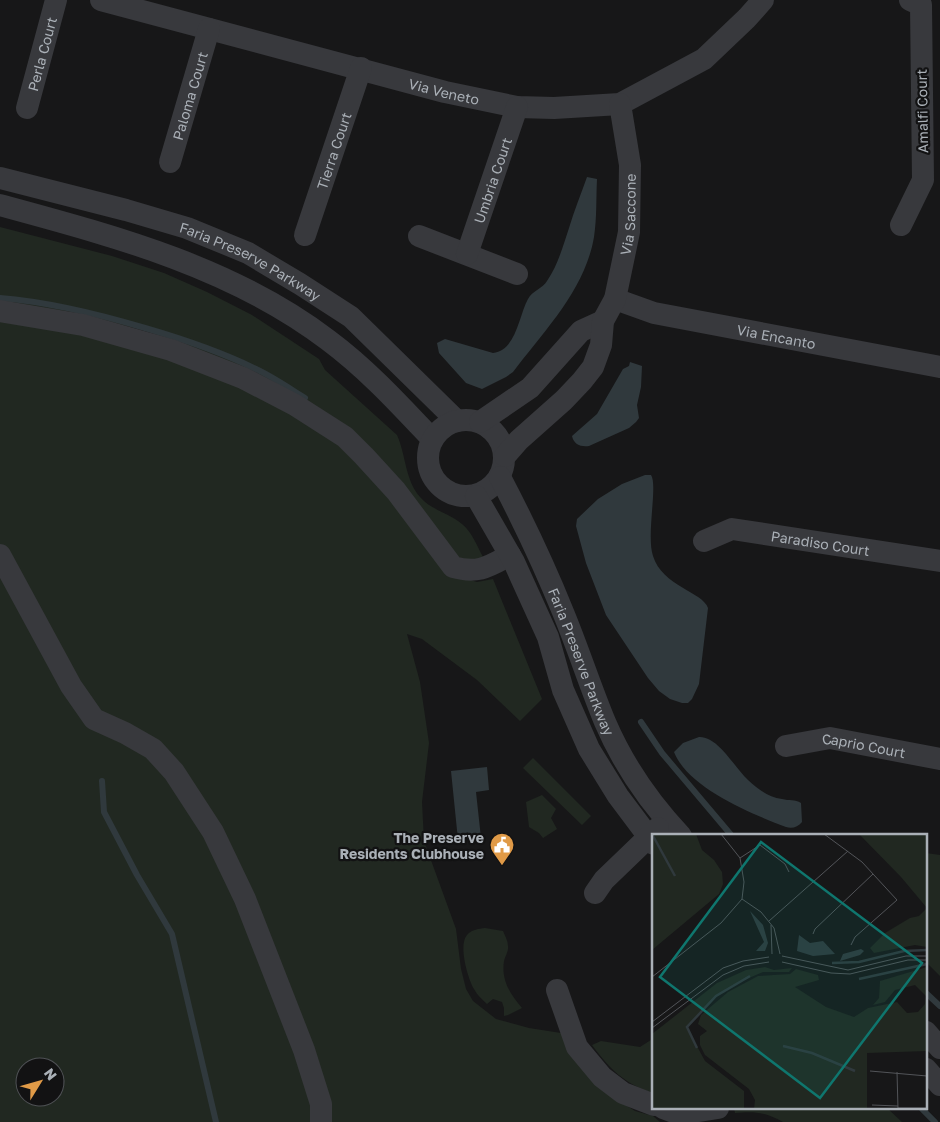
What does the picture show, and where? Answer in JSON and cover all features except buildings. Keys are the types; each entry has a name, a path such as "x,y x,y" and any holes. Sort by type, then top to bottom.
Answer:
{"street":[{"name":"Perla Court","path":"27,108 56,0"},
{"name":"Via Veneto","path":"101,0 445,92 516,107 554,108 620,104 704,59 763,0"},
{"name":"Amalfi Court","path":"902,225 924,180 921,5 910,0"},
{"name":"Paloma Court","path":"170,162 209,30"},
{"name":"Tierra Court","path":"305,234 361,68"},
{"name":"Via Saccone","path":"502,467 519,440 564,400 593,367 602,345 603,321 615,299 629,232 630,165 620,104"},
{"name":"Umbria Court","path":"467,254 516,107"},
{"name":"Faria Preserve Parkway","path":"0,178 126,210 187,228 248,253 351,317 457,421"},
{"name":"Faria Preserve Parkway","path":"0,205 100,232 162,253 223,277 276,305 328,340 381,385 432,439"},
{"path":"419,236 518,274"},
{"name":"Via Encanto","path":"615,299 654,313 940,367"},
{"path":"0,311 83,325 171,350 243,378 295,405 345,437 396,490 453,567 468,571 486,568 510,555"},
{"path":"480,422 530,388 582,331 603,321"},
{"path":"469,420 480,422 490,428 502,445 502,467 494,485 486,492 476,496 464,497 451,494 440,487 432,476 428,464 428,451 432,439 443,428 457,421 469,420"},
{"name":"Faria Preserve Parkway","path":"502,467 563,612 606,724 631,772 674,828"},
{"name":"Faria Preserve Parkway","path":"476,496 510,555 548,637 563,690 589,749 618,796 651,840"},
{"name":"Paradiso Court","path":"704,541 732,530 940,561"},
{"path":"0,555 71,686 94,719 153,748 174,772 213,832 245,900 304,1050 321,1104 321,1122"},
{"name":"Caprio Court","path":"786,746 830,738 940,759"},
{"path":"662,834 674,828"},
{"path":"595,893 604,880 651,840"},
{"path":"557,990 577,1047 583,1055 602,1077 623,1093 652,1104"},
{"path":"928,1034 940,1048"},
{"path":"928,1071 940,1085"},
{"path":"669,1110 680,1114 705,1110"}],"shaded area":[{"path":"587,177 597,179 595,230 589,256 573,292 513,372 482,389 466,383 439,353 437,343 445,339 493,353 501,351 507,346 516,331 528,299 551,275 560,255"},
{"path":"0,227 112,256 164,273 252,315 319,359 325,370 397,435 411,483 415,490 429,505 466,527 483,557 475,562 457,559 398,477 218,359 146,331 70,312 0,304"},
{"path":"0,317 87,333 213,372 331,434 464,578 477,582 493,579 542,699 520,721 477,680 422,639 407,634 420,682 429,743 422,802 424,841 456,929 461,969 466,989 473,1001 496,1019 529,1028 561,1033 610,1095 635,1111 653,1116 660,1122 0,1122"},
{"path":"630,362 642,366 641,387 637,405 639,418 629,428 589,446 578,445 574,442 572,436 597,414 623,369 629,366"},
{"path":"645,475 651,475 653,480 651,547 653,556 665,575 699,597 708,608 699,684 688,703 670,699 659,691 648,678 606,615 586,563 576,526 577,519 598,499 622,484"},
{"path":"699,737 713,741 748,780 764,792 777,798 801,803 802,822 790,828 772,822 722,798 693,777 681,765 674,752 683,743"},
{"path":"533,758 591,816 582,825 523,768"},
{"path":"487,767 489,790 476,792 481,838 458,840 451,771"},
{"path":"542,795 556,809 551,818 557,829 543,838 529,827 526,802"},
{"path":"928,853 940,855 940,976 928,964"},
{"path":"485,928 503,931 508,948 503,968 505,981 510,992 522,1008 504,1016 502,1002 493,999 487,1004 477,993 469,978 465,962 464,940 473,930"},
{"path":"652,1039 652,1092 634,1085 618,1075 592,1045 601,1041 640,1047"},
{"path":"734,1110 889,1110 902,1122 783,1122 760,1113 735,1113"}],"waterway":[{"path":"0,298 74,309 110,318 216,351 269,376 305,398"},
{"path":"641,722 662,753 730,834"},
{"path":"102,781 104,812 137,875 172,934 216,1122"},
{"path":"928,995 940,1006"},
{"path":"923,1110 935,1122"}],"place":[{"name":"The Preserve Residents Clubhouse","path":"502,866"}]}
